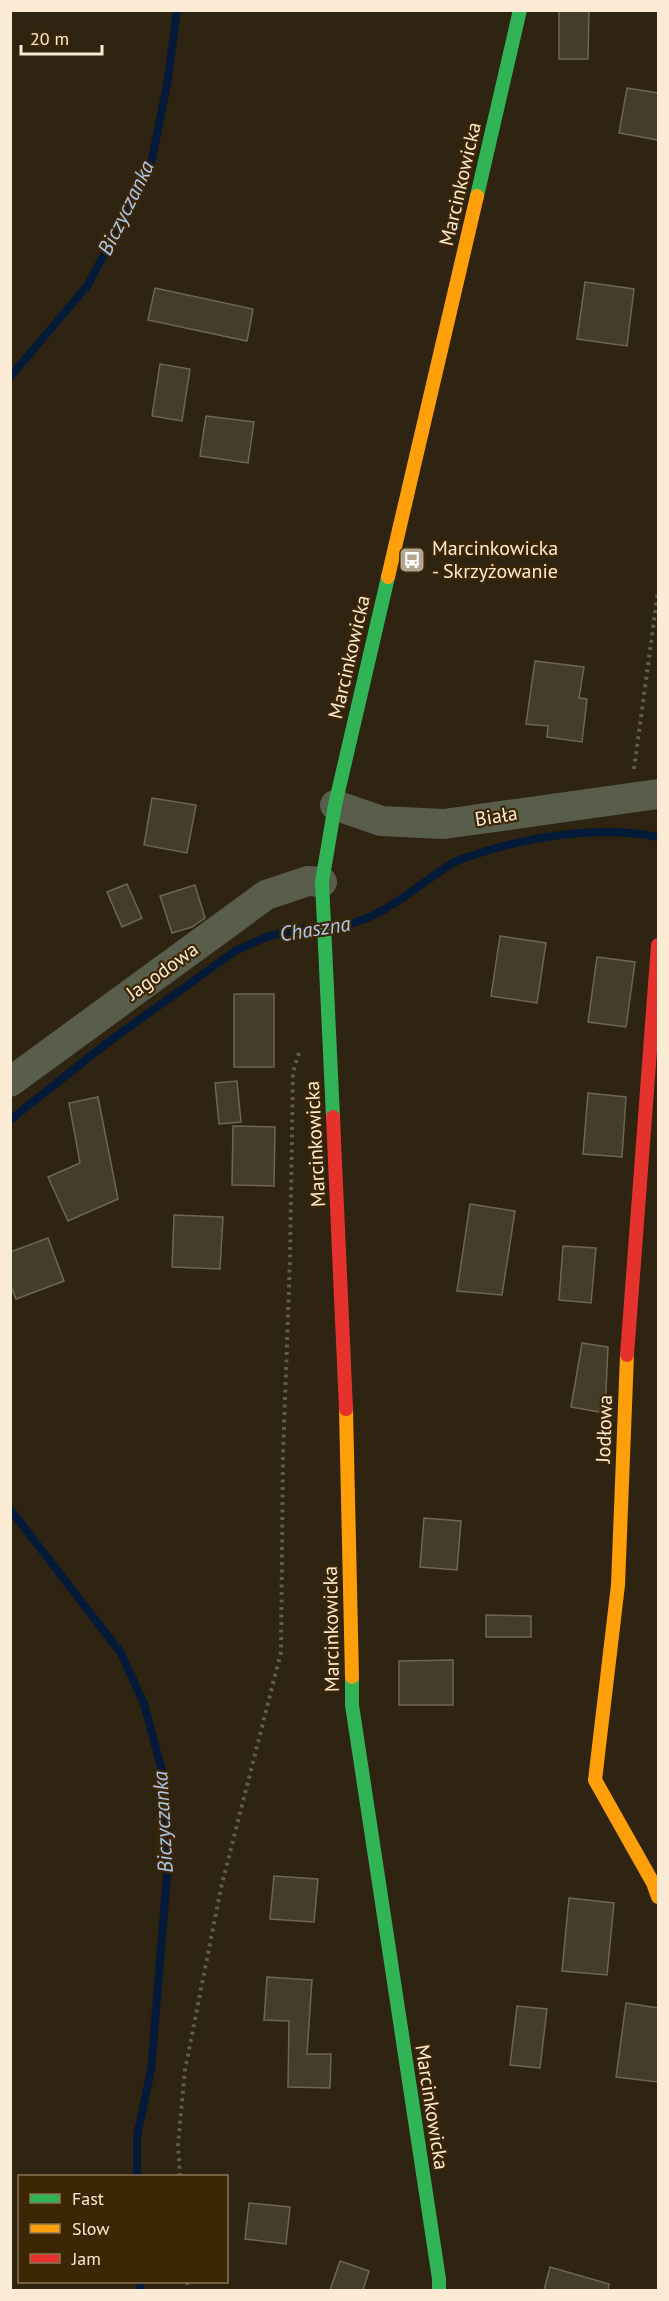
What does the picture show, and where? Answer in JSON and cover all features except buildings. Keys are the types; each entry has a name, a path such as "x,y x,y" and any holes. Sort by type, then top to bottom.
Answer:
{"street":[{"name":"Marcinkowicka","path":"439,2290 352,1705 347,1424 323,896 335,805 520,10"},
{"name":"Biała","path":"335,805 381,820 444,824 644,795"},
{"name":"Jagodowa","path":"10,1082 266,895 308,881 323,896"},
{"name":"Jodłowa","path":"658,945 627,1346 618,1585 595,1780 653,1883 658,1897"}],"path":[{"path":"644,795 658,591"},
{"path":"180,2175 178,2145 185,2070 221,1888 281,1652 282,1455 290,1259 293,1072 300,1049"}],"waterway":[{"name":"Biczyczanka","path":"10,377 88,285 151,164 168,79 177,10"},
{"name":"Chaszna","path":"330,927 347,925 379,913 454,862 498,848 520,842 590,832 658,837"},
{"name":"Chaszna","path":"10,1120 107,1043 235,951 266,937 299,929 318,928"},
{"name":"Biczyczanka","path":"10,1509 121,1653 144,1704 165,1782 168,1864 151,2070 137,2136 137,2175"},
{"name":"Biczyczanka","path":"140,2283 140,2290"}],"traffic: fast":[{"path":"477,196 520,10"},
{"path":"333,1117 322,882 335,805 388,577"},
{"path":"352,1677 352,1705 439,2290"}],"traffic: slow":[{"path":"388,577 477,196"},
{"path":"627,1355 618,1585 595,1780 653,1883 658,1897"},
{"path":"346,1409 352,1677"}],"traffic: jam":[{"path":"627,1355 658,945"},
{"path":"333,1117 346,1409"}],"place":[{"name":"Marcinkowicka - Skrzyżowanie","path":"412,560"}]}
